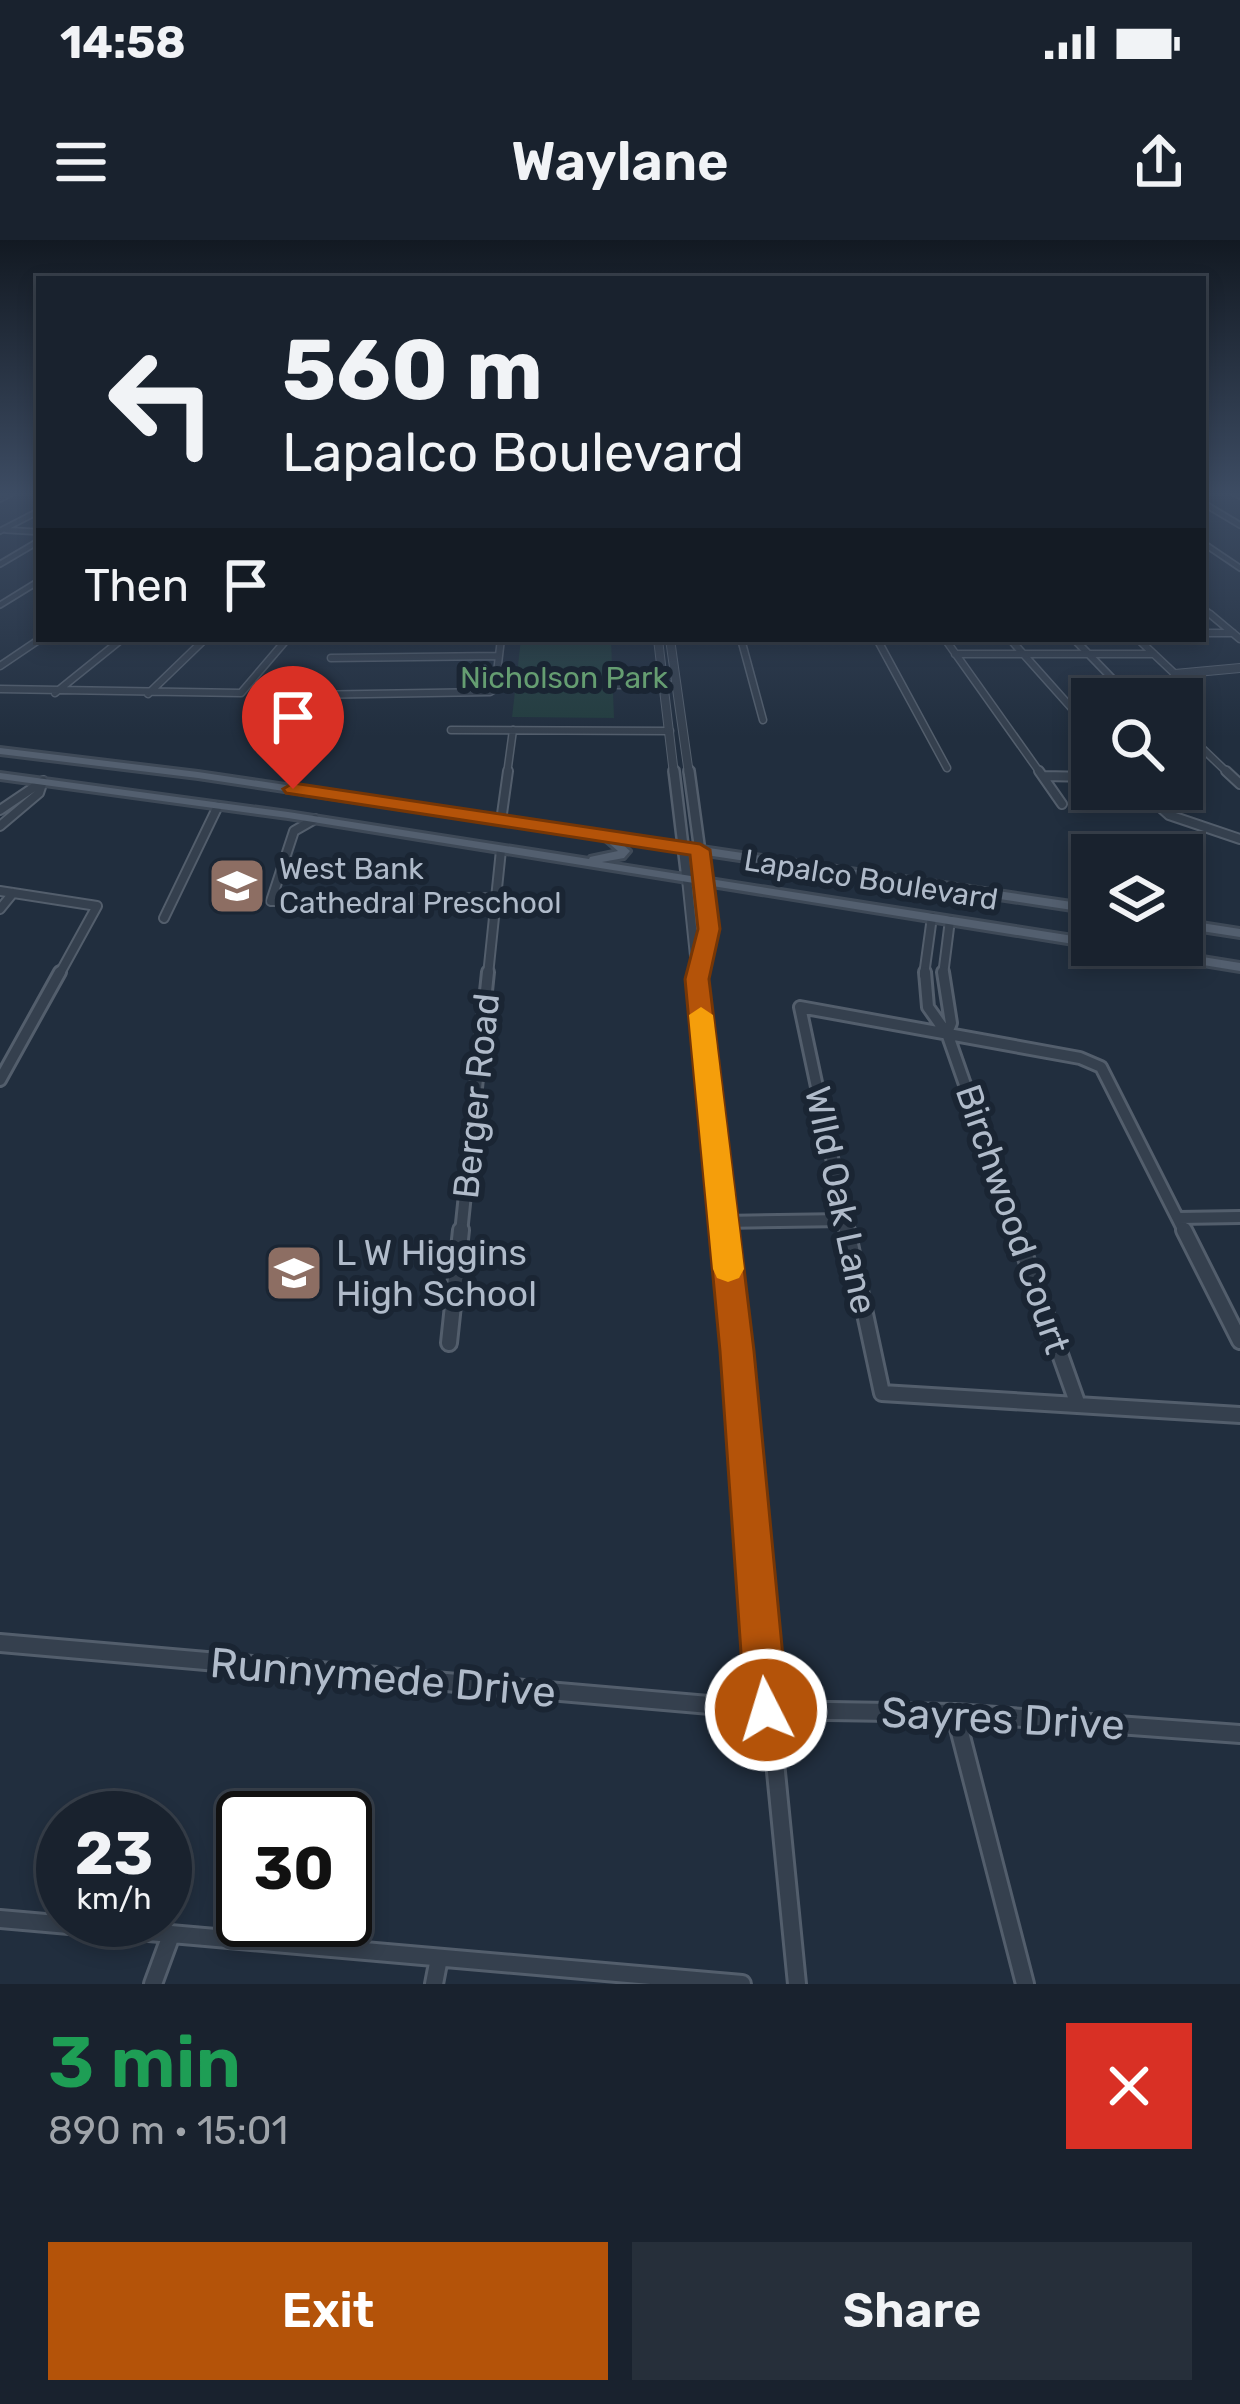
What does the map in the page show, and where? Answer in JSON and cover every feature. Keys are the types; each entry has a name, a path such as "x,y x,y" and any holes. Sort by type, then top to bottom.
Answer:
{"main road":[{"name":"Lapalco Boulevard","path":"0,751 262,784 1071,906"},
{"path":"44,781 51,770 67,765 146,768"},
{"name":"Lapalco Boulevard","path":"0,776 297,816 1071,940"},
{"path":"214,805 261,800 268,795 262,784"},
{"path":"297,816 284,810 283,803 336,796"},
{"path":"567,860 620,856 621,845 608,837"},
{"path":"867,906 896,902 903,896 888,879"},
{"path":"940,918 923,898 959,890"},
{"path":"1203,927 1240,933"},
{"path":"1203,961 1240,967"}],"street":[{"path":"0,605 36,583"},
{"path":"1206,611 1236,636"},
{"path":"1206,633 1236,636"},
{"path":"0,666 36,642"},
{"path":"55,692 118,642"},
{"path":"148,694 202,642"},
{"path":"0,688 241,693 284,642"},
{"path":"304,694 493,691 501,642"},
{"path":"658,642 723,1222 766,1710 796,1984"},
{"path":"670,642 709,929 697,979"},
{"path":"742,642 764,720"},
{"path":"879,642 947,768"},
{"path":"947,642 1062,804"},
{"path":"1012,642 1071,708"},
{"path":"1077,642 1111,678"},
{"path":"1141,642 1175,674 1240,668"},
{"path":"955,654 1154,654"},
{"path":"331,658 499,656"},
{"path":"614,685 676,685"},
{"path":"451,730 670,731"},
{"path":"502,821 513,730"},
{"path":"1203,749 1240,784"},
{"path":"1043,776 1071,777"},
{"path":"0,810 44,781"},
{"path":"0,826 39,794 44,781"},
{"path":"164,918 214,805"},
{"path":"1163,810 1240,839"},
{"path":"315,819 294,831 271,901 497,898"},
{"name":"Berger Road","path":"449,1343 501,850"},
{"path":"0,891 97,907 0,1080"},
{"path":"0,910 13,893"},
{"path":"940,918 924,993 934,1021 947,1033 1096,1064 1108,1075 1240,1341"},
{"path":"940,918 942,983 951,1023 947,1033"},
{"name":"WIld Oak Lane","path":"947,1033 800,1007 882,1394 1078,1405"},
{"name":"Birchwood Court","path":"947,1033 1078,1405"},
{"path":"1179,1218 1240,1217"},
{"path":"723,1222 845,1220"},
{"path":"1078,1405 1240,1414"},
{"name":"Runnymede Drive","path":"0,1642 766,1710"},
{"name":"Sayres Drive","path":"766,1710 955,1713 1240,1734"},
{"path":"955,1713 1024,1984"},
{"path":"0,1918 36,1922"},
{"path":"192,1937 742,1984"},
{"path":"153,1984 167,1947"},
{"path":"434,1984 440,1958"}],"green space":[{"name":"Nicholson Park","path":"521,642 611,642 614,718 512,717"}],"slow traffic":[{"path":"701,1015 728,1269"}],"place":[{"name":"West Bank Cathedral Preschool","path":"237,886"},
{"name":"L W Higgins High School","path":"294,1273"}],"route":[{"path":"293,789 700,850 709,929 697,979 737,1351 766,1710"}]}
